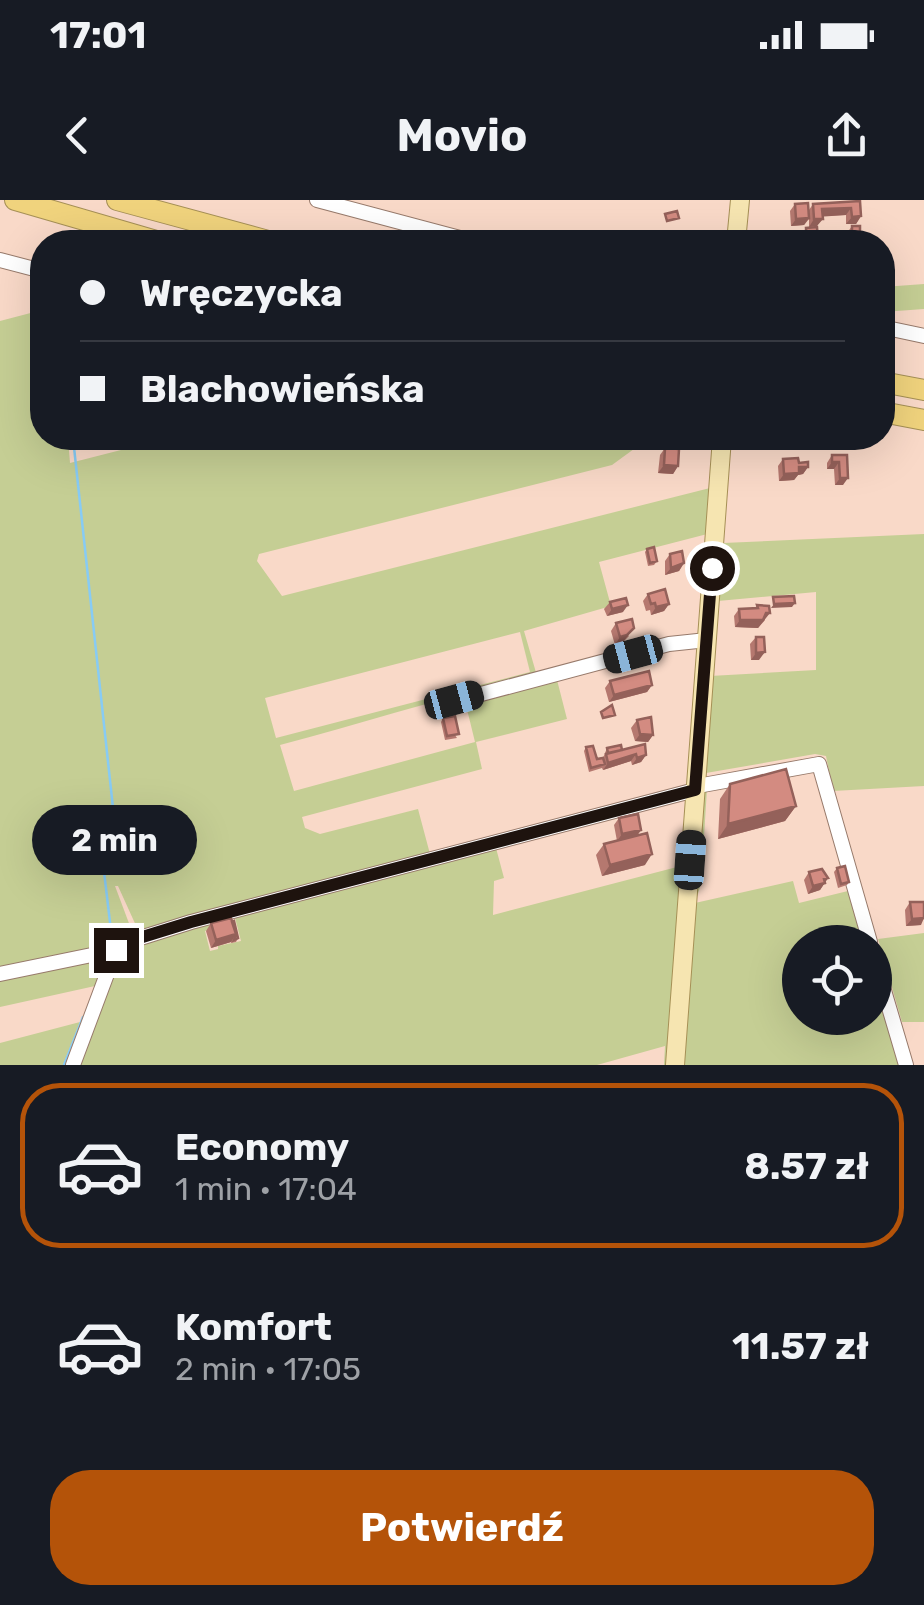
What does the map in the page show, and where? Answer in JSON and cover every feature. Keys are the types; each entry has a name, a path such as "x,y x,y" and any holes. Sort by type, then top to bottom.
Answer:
{"highway":[{"path":"15,200 119,230"},
{"path":"117,200 228,230"},
{"path":"895,384 924,390"},
{"path":"895,414 924,420"}],"main road":[{"path":"737,230 740,200"},
{"path":"674,1065 721,450"}],"street":[{"path":"316,200 430,230"},
{"path":"0,260 30,268"},
{"path":"895,329 924,336"},
{"path":"454,700 669,644 707,640"},
{"path":"0,974 116,950 136,939 191,922 703,785 820,764 865,925"},
{"path":"72,1065 116,950"},
{"path":"892,1018 906,1065"}],"green space":[{"path":"924,284 924,309 895,311 895,286"},
{"path":"30,313 30,450 69,450 70,463 121,450 633,450 612,465 259,554 257,561 282,596 718,486 715,532 599,562 611,606 524,631 537,676 280,745 294,791 475,742 465,701 556,676 567,719 476,742 482,769 302,817 305,828 320,834 418,809 430,854 314,888 138,930 115,886 130,926 127,941 0,971 0,321","holes":["520,632 530,672 276,738 265,698"]},
{"path":"924,534 924,786 833,791 826,756 815,754 706,773 710,676 816,670 816,592 718,601 723,543"},
{"path":"707,789 701,884 695,903 793,881 799,903 852,890 862,925 782,925 782,1035 892,1035 892,1028 903,1065 679,1065 702,794"},
{"path":"496,848 504,878 494,881 493,915 677,867 677,854 683,854 670,1065 664,1065 665,1046 597,1065 75,1065 123,949 215,921 217,928 205,931 210,951 218,949 241,941 234,914"},
{"path":"924,933 924,1022 902,1022 892,987 892,937"},
{"path":"110,954 106,970 100,969 95,986 0,1007 0,978"},
{"path":"80,1022 63,1065 0,1065 0,1043"}],"building":[{"path":"860,201 861,216 852,217 851,208 822,209 823,219 814,219 813,204"},
{"path":"808,203 809,218 796,219 795,204"},
{"path":"677,211 679,218 667,221 665,214"},
{"path":"665,450 679,450 678,466 664,465"},
{"path":"832,455 847,455 848,478 840,478 839,462 832,462"},
{"path":"798,458 799,463 808,462 808,467 799,467 799,473 784,474 783,459"},
{"path":"654,547 657,561 650,563 647,549"},
{"path":"682,551 684,563 671,568 670,554"},
{"path":"665,589 669,604 651,604 648,594"},
{"path":"794,596 795,603 774,604 773,597"},
{"path":"626,598 628,605 612,609 610,602"},
{"path":"757,605 769,606 770,613 763,620 740,620 739,609 758,608"},
{"path":"632,619 634,628 620,637 616,623"},
{"path":"756,637 764,637 765,652 756,653"},
{"path":"649,671 652,685 614,695 610,681"},
{"path":"612,705 615,715 603,718 601,712"},
{"path":"455,716 459,734 447,736 443,718"},
{"path":"651,717 653,735 640,734 637,720"},
{"path":"645,744 646,755 637,758 636,754 608,763 606,754"},
{"path":"621,745 622,750 608,753 607,748"},
{"path":"593,746 597,759 603,758 605,764 591,768 586,747"},
{"path":"786,769 796,806 728,824 730,784"},
{"path":"638,814 641,830 622,834 619,818"},
{"path":"647,833 652,854 610,865 604,844"},
{"path":"845,866 849,882 841,884 837,868"},
{"path":"822,869 828,878 813,886 809,872"},
{"path":"910,902 924,902 924,918 912,919"},
{"path":"231,918 236,934 216,940 211,923"}],"waterway":[{"path":"74,450 113,808"},
{"path":"102,817 98,821 112,939"},
{"path":"64,1065 83,1017"}],"route":[{"path":"116,950 136,939 191,922 695,790 712,568"}]}
